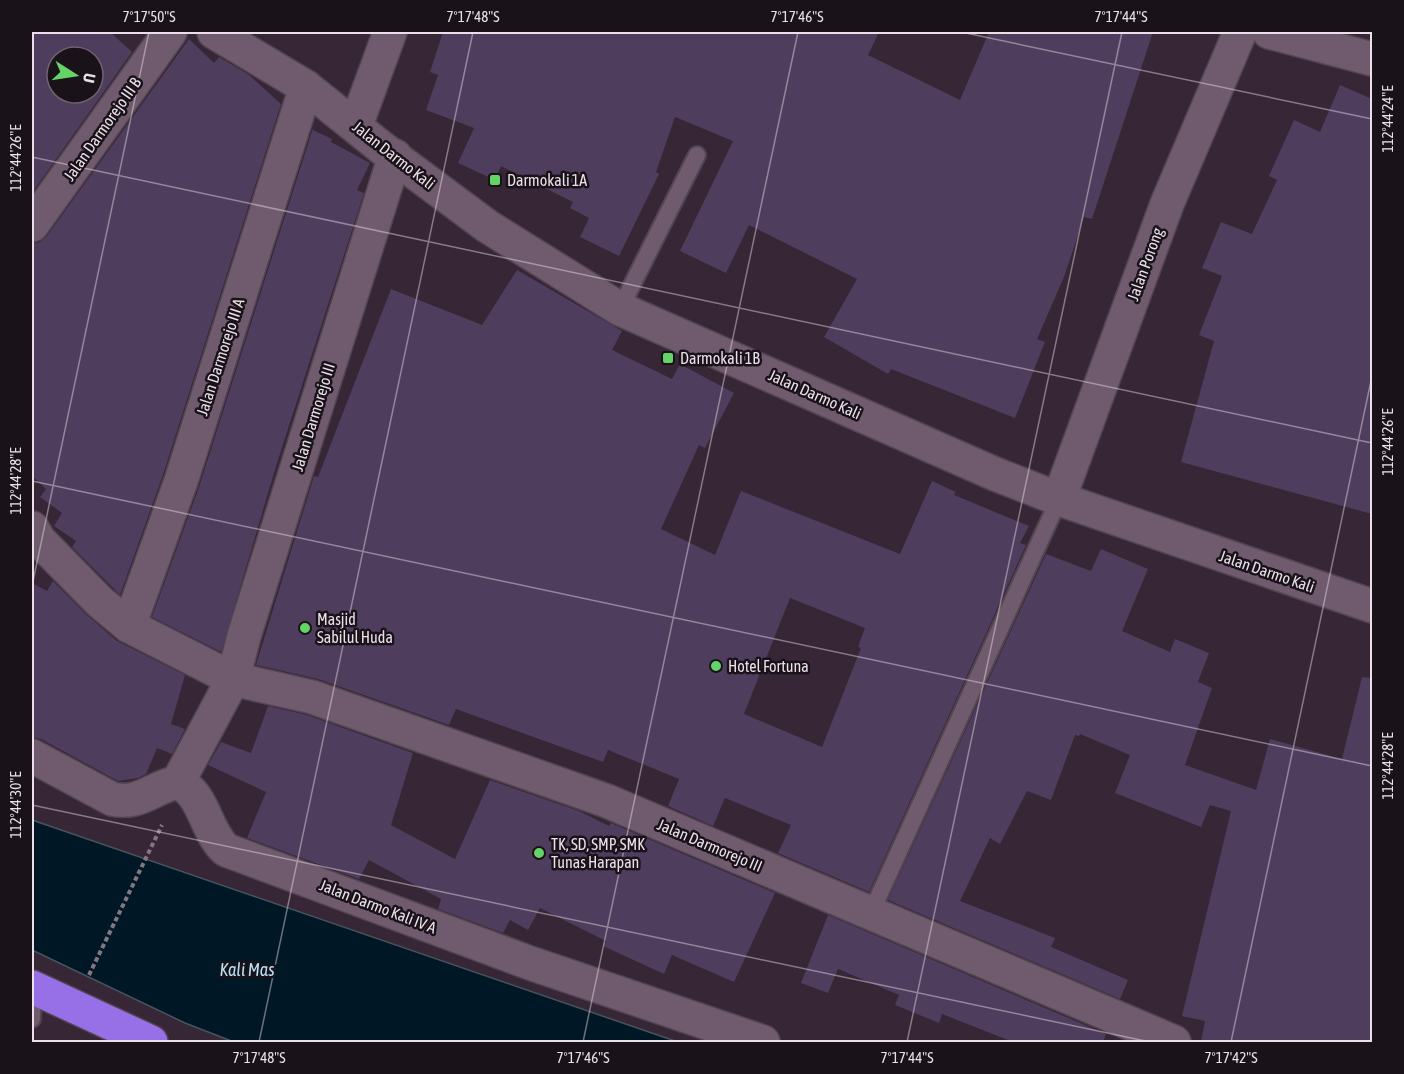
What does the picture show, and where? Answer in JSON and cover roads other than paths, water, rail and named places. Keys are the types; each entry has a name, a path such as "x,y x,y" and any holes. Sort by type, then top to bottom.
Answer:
{"highway":[{"path":"32,998 150,1042"}],"street":[{"name":"Jalan Darmorejo III B","path":"32,225 170,32"},
{"name":"Jalan Darmo Kali","path":"214,32 306,87 382,148 487,226 620,309 995,474 1059,499 1372,606"},
{"path":"356,125 390,32"},
{"name":"Jalan Porong","path":"1059,499 1167,204 1240,32"},
{"path":"1269,32 1372,59"},
{"name":"Jalan Darmorejo III A","path":"129,626 181,481 306,87"},
{"name":"Jalan Darmorejo III","path":"178,782 233,680 244,636 395,156"},
{"name":"Jalan Darmorejo III","path":"32,528 39,540 93,595 129,626 233,680 312,698 607,801 1174,1042"},
{"path":"32,756 112,799 126,802 138,800 164,785 178,782"},
{"name":"Jalan Darmo Kali IV A","path":"178,782 194,794 217,842 226,850 530,963 763,1042"}],"lane":[{"path":"620,309 697,155"},
{"path":"871,913 1059,499"}],"water":[{"name":"Kali Mas","path":"32,820 678,1042 234,1042 185,1023 32,950"}],"place":[{"name":"Darmokali 1A","path":"495,180"},
{"name":"Darmokali 1B","path":"668,358"},
{"name":"Masjid Sabilul Huda","path":"305,628"},
{"name":"Hotel Fortuna","path":"716,666"},
{"name":"TK, SD, SMP, SMK Tunas Harapan","path":"539,853"}]}
